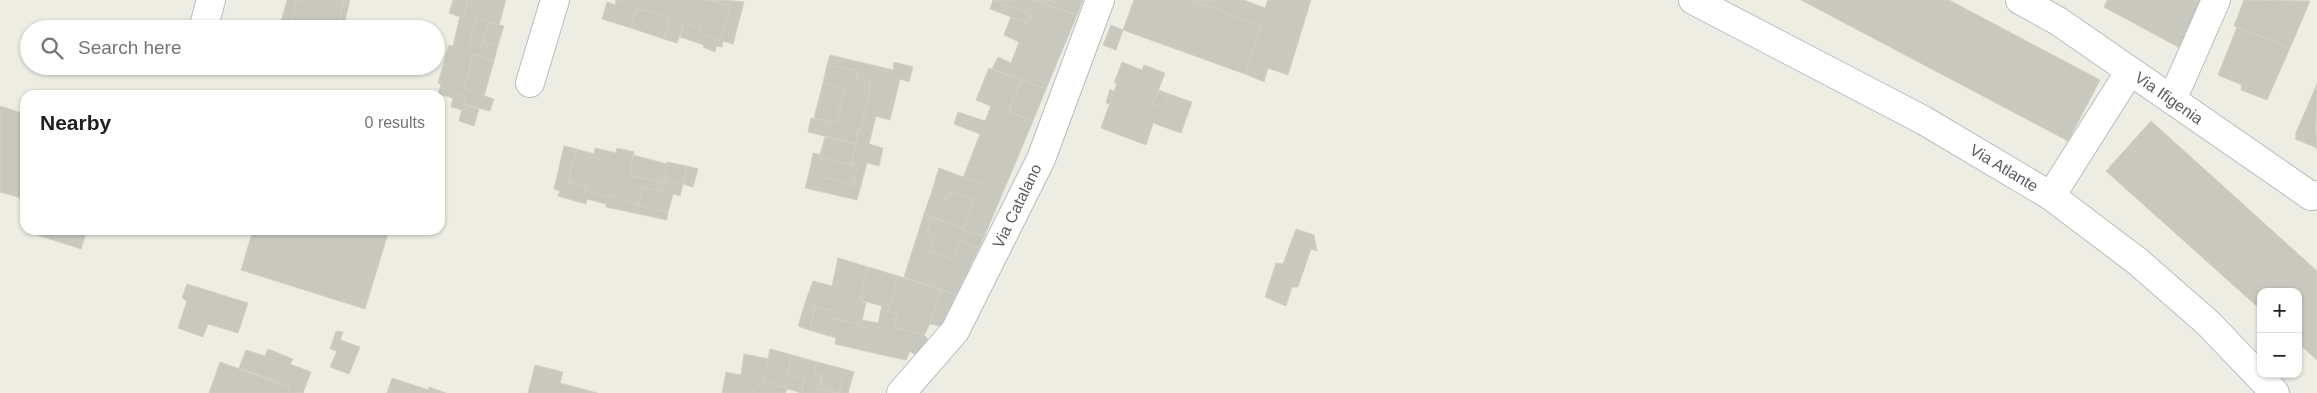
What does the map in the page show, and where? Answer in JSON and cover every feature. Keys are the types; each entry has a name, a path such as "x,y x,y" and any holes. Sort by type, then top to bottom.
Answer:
{"street":[{"path":"205,20 211,0"},
{"path":"530,83 555,0"},
{"name":"Via Catalano","path":"901,393 955,331 960,322 1041,159 1100,0"},
{"name":"Via Atlante","path":"1693,0 1924,120 2052,196 2138,261 2201,317 2275,393"},
{"name":"Via Ifigenia","path":"2020,0 2058,21 2311,196 2317,195"},
{"path":"2172,100 2216,0"},
{"path":"2052,196 2130,71"}],"building":[{"path":"287,0 297,0 292,20 281,20"},
{"path":"297,0 344,0 339,20 292,20"},
{"path":"344,0 350,0 345,20 339,20"},
{"path":"453,0 468,0 463,18 449,13"},
{"path":"468,0 506,0 499,25 477,18 470,43 481,47 483,41 498,45 494,61 473,54 464,89 494,99 490,111 463,104 466,97 454,93 453,98 445,96 445,90 439,90 441,84 438,83 440,75 445,75 445,59 449,45 453,46 460,16 463,18"},
{"path":"616,0 708,0 730,6 721,41 700,34 701,29 684,23 677,43 664,39 670,18 636,8 631,28 602,19 607,2 615,5"},
{"path":"993,0 1033,0 1077,15 1046,89 992,69 998,57 1011,63 1019,42 1004,35 1011,17 1028,24 1031,14 1005,4 1001,13 990,9"},
{"path":"1033,0 1083,0 1077,15"},
{"path":"1134,0 1192,0 1261,26 1245,74 1123,30"},
{"path":"1192,0 1244,0 1265,8 1268,0 1311,0 1288,75 1268,68 1264,82 1245,74 1261,26"},
{"path":"1801,0 1949,0 2100,80 2068,141"},
{"path":"2107,0 2200,0 2182,49 2104,7"},
{"path":"2244,0 2310,1 2290,48 2234,26"},
{"path":"711,1 744,2 733,44 723,41 722,47 716,46 715,52 703,47 704,45 680,37 684,23 701,29 700,34 721,41 730,6"},
{"path":"1005,4 1031,14 1028,24 1001,13"},
{"path":"636,8 670,18 664,39 631,28"},
{"path":"477,18 489,22 481,47 470,43"},
{"path":"489,22 504,26 498,45 483,41"},
{"path":"1111,25 1123,30 1116,50 1103,45"},
{"path":"2237,27 2290,48 2267,100 2241,90 2242,85 2218,75"},
{"path":"473,54 494,61 484,96 464,89"},
{"path":"830,55 893,70 894,62 913,67 909,82 900,79 890,120 876,116 869,144 883,148 879,166 867,163 857,200 805,188 809,173 853,185 858,166 851,165 857,131 860,131 870,93 868,93 870,82 856,78 857,71 827,65"},
{"path":"1122,62 1142,70 1144,65 1165,73 1153,104 1164,108 1169,94 1192,102 1181,133 1153,123 1146,145 1101,128 1117,83 1114,83"},
{"path":"827,65 857,71 856,78 870,82 868,93 870,93 860,131 857,131 856,144 808,132 811,118 836,123 845,89 823,83"},
{"path":"989,68 1021,80 1009,111 1033,121 1003,192 963,178 980,134 954,124 958,112 985,121 991,106 976,100"},
{"path":"1021,80 1046,89 1033,121 1009,111"},
{"path":"823,83 845,89 836,123 814,118"},
{"path":"2317,84 2317,148 2295,139 2297,135 2295,135"},
{"path":"1110,89 1114,92 1110,104 1106,103"},
{"path":"1159,90 1169,94 1164,108 1153,104"},
{"path":"454,93 466,97 462,110 451,107"},
{"path":"463,104 479,109 474,126 459,121"},
{"path":"0,106 20,112 20,198 0,192"},
{"path":"2151,121 2317,271 2317,360 2302,347 2302,288 2257,288 2257,306 2106,171"},
{"path":"825,137 856,144 851,165 819,158"},
{"path":"564,146 577,149 568,182 587,187 586,191 610,197 610,194 620,197 620,200 668,212 667,220 606,207 606,204 587,199 586,204 558,196 560,191 554,189"},
{"path":"595,148 616,153 617,148 634,152 630,175 663,183 667,162 687,166 683,184 666,180 662,192 643,187 638,205 620,200 620,197 610,194 610,197 586,191 587,187 568,182 577,149 594,154"},
{"path":"813,153 821,155 819,158 858,166 853,185 809,173"},
{"path":"633,155 667,164 663,183 630,175"},
{"path":"687,166 698,169 693,187 683,184"},
{"path":"939,168 1003,192 984,237 963,229 974,199 951,191 948,200 931,194"},
{"path":"666,180 683,184 680,196 673,194 668,212 638,205 643,187 662,192"},
{"path":"951,191 974,199 963,229 924,214 931,194 948,200"},
{"path":"924,214 931,217 927,232 935,234 930,251 952,259 960,241 979,248 956,295 904,277"},
{"path":"931,217 984,237 979,248 960,241 952,259 930,251 935,234 927,232"},
{"path":"1296,229 1314,235 1317,251 1311,249 1298,287 1292,287 1286,306 1265,297 1276,263 1283,264"},
{"path":"37,235 85,235 81,249"},
{"path":"252,235 387,235 365,309 241,270"},
{"path":"838,258 868,267 860,300 866,303 861,325 831,318 833,311 805,303 813,281 832,286"},
{"path":"868,267 898,276 888,311 897,314 894,327 924,335 928,339 916,356 910,351 906,360 835,344 836,338 809,330 816,306 833,311 831,318 861,325 862,320 878,323 882,306 860,300"},
{"path":"898,276 941,290 930,324 924,335 894,327 897,314 888,311"},
{"path":"187,284 248,303 238,333 208,324 203,337 178,328 187,301 182,298"},
{"path":"941,290 956,295 941,326 930,324"},
{"path":"805,303 816,306 809,330 798,326"},
{"path":"336,331 343,332 340,340 360,347 349,374 330,367 337,351 330,349"},
{"path":"268,349 293,359 290,364 311,372 303,393 288,393 290,387 239,368 246,350 265,356"},
{"path":"770,349 792,355 787,375 804,380 801,393 763,381"},
{"path":"744,354 769,359 763,381 753,393 722,393 726,372 741,375"},
{"path":"792,355 817,362 814,374 822,376 820,383 823,384 821,389 818,388 818,393 801,393 804,380 787,375"},
{"path":"220,362 290,387 288,393 209,393"},
{"path":"817,362 844,369 839,393 821,389 822,376 814,374"},
{"path":"535,365 563,372 560,383 597,393 528,393"},
{"path":"844,369 854,372 848,393 839,393"},
{"path":"392,378 429,390 429,387 446,393 387,393"},
{"path":"763,381 788,389 785,393 753,393"},
{"path":"818,388 821,389 837,393 818,393"}]}
